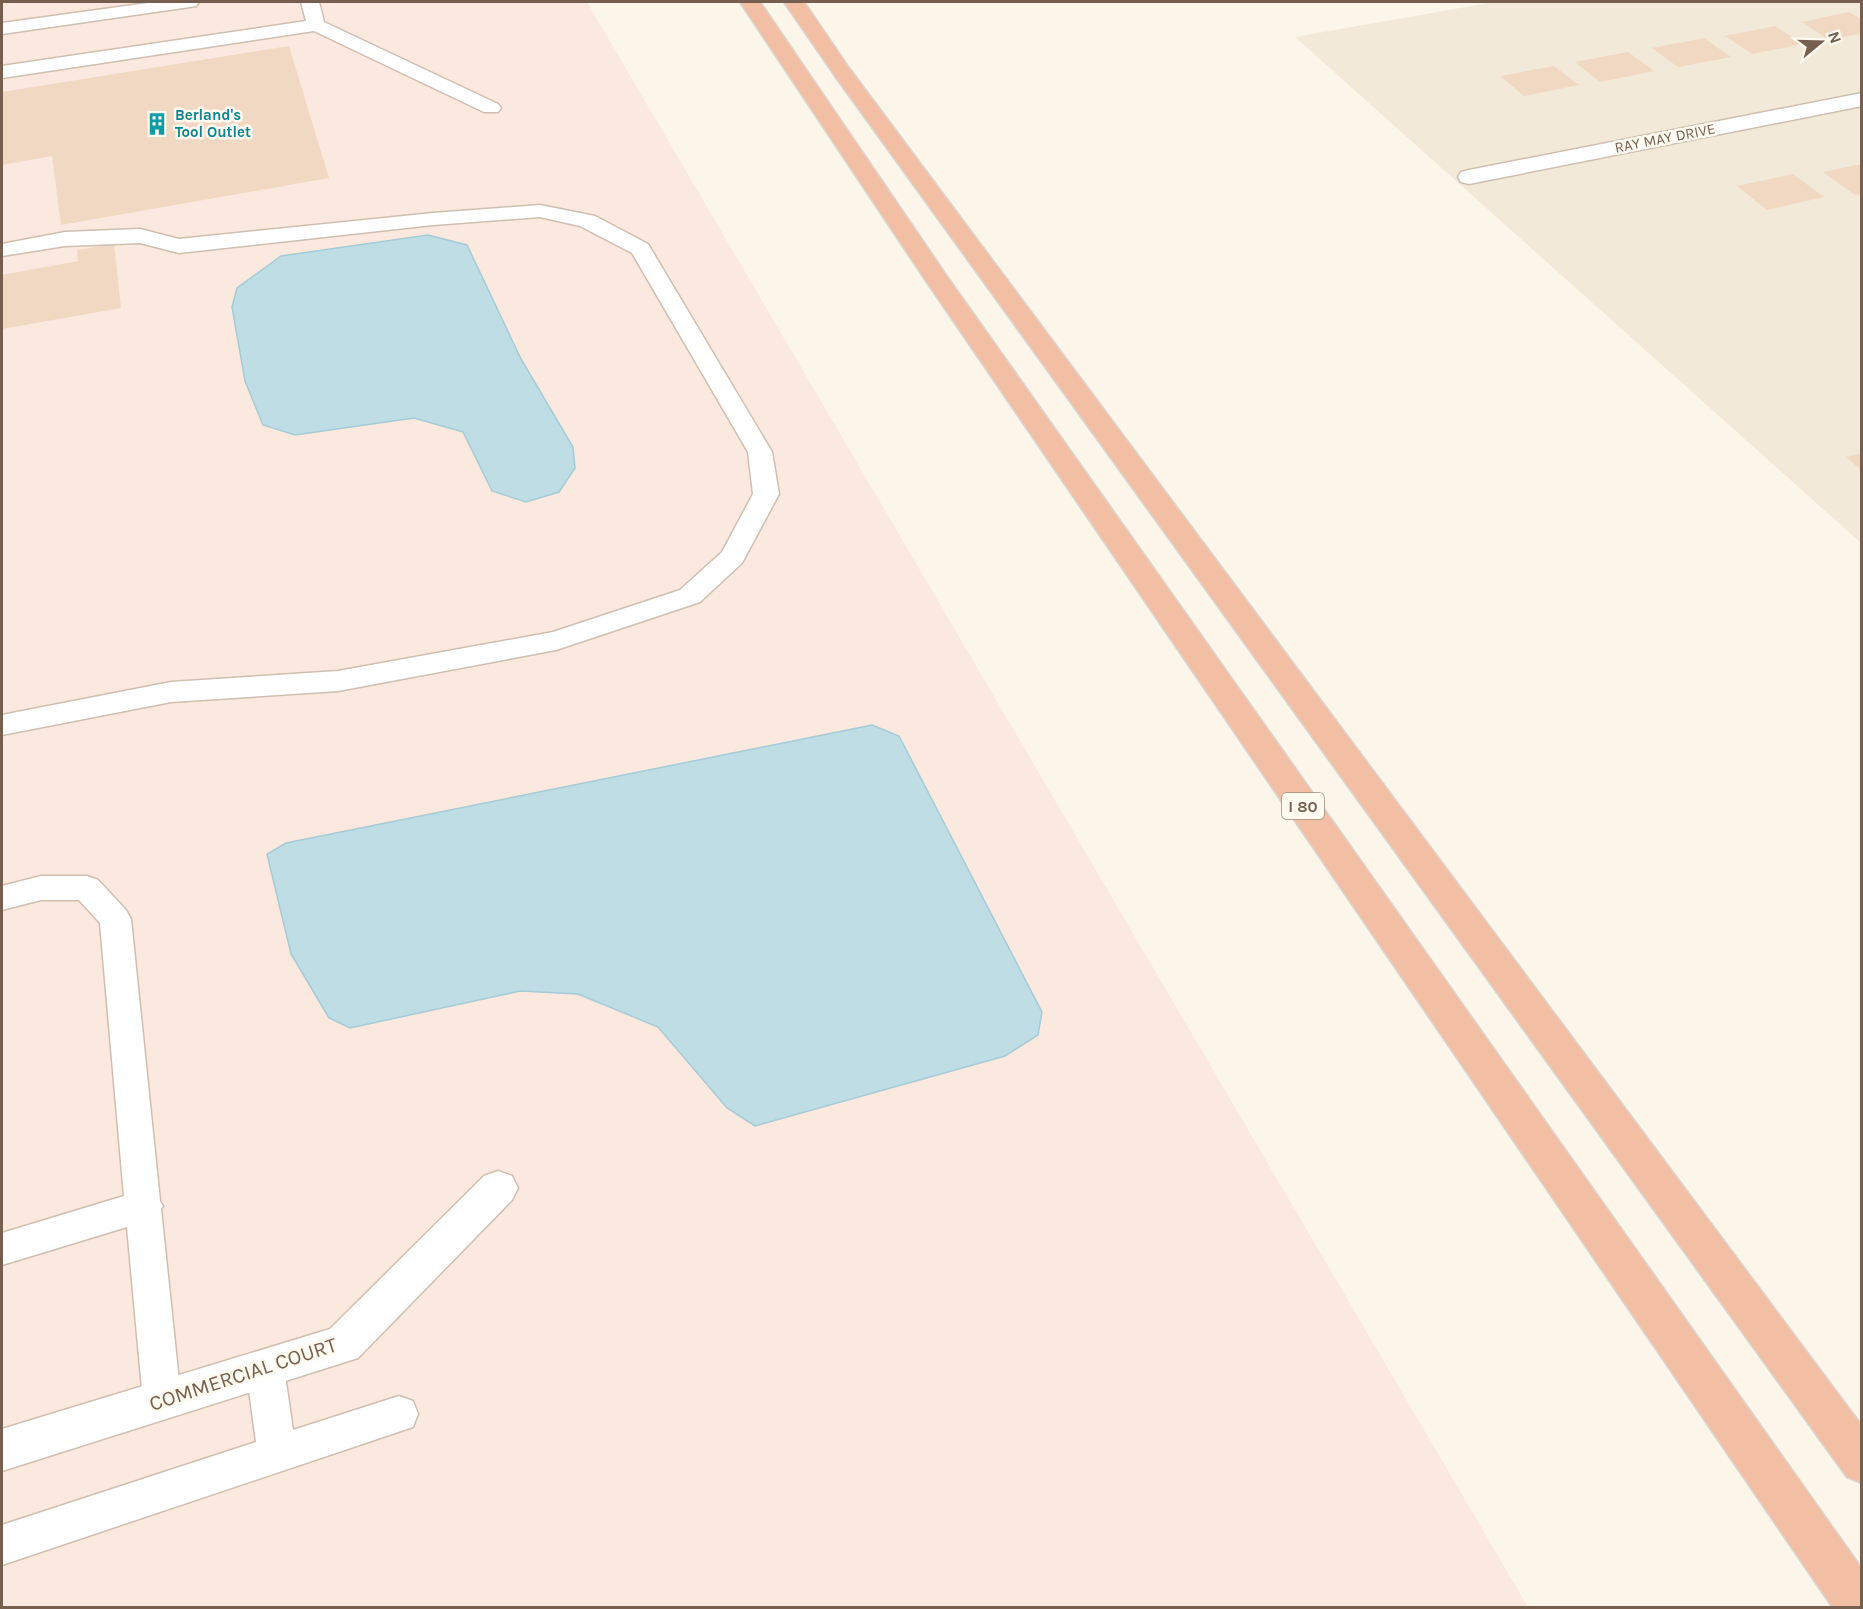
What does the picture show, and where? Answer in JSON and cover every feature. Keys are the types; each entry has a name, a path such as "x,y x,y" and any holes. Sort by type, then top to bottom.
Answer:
{"highway":[{"name":"I 80","path":"750,2 936,278 1861,1608"},
{"path":"794,2 842,72 1862,1462"}],"street":[{"name":"RAY MAY DRIVE","path":"1469,177 1862,99"},
{"name":"COMMERCIAL COURT","path":"2,1450 343,1344 498,1188"}],"lane":[{"path":"2,29 190,2"},
{"path":"310,2 316,25"},
{"path":"2,72 316,25 491,108"},
{"path":"2,250 65,239 140,236 179,246 433,219 540,211 587,221 640,249 760,452 766,494 734,557 690,596 556,641 338,681 171,692 2,725"},
{"path":"2,898 41,888 87,888 115,919 145,1206 162,1400"},
{"path":"2,1249 145,1206"},
{"path":"264,1368 277,1454"},
{"path":"2,1545 399,1414"}],"shaded area":[{"path":"2,2 587,2 1528,1607 2,1607"},
{"path":"1494,2 1861,2 1861,543 1295,37"}],"water":[{"path":"428,235 467,245 521,359 573,447 575,468 559,492 526,502 492,491 463,432 414,418 295,435 263,425 245,381 232,307 237,288 281,256"},
{"path":"872,725 899,736 1042,1012 1038,1035 1005,1056 755,1126 727,1108 658,1027 578,994 520,991 350,1028 329,1018 291,954 267,854 286,843"}],"building":[{"path":"1849,12 1862,20 1862,36 1859,34 1829,40 1802,22"},
{"path":"1775,26 1803,44 1752,54 1725,36"},
{"path":"1704,38 1731,57 1678,67 1652,48"},
{"name":"Berland's Tool Outlet","path":"289,46 329,178 61,225 52,156 2,165 2,92"},
{"path":"1628,52 1654,71 1600,82 1575,62"},
{"path":"1554,66 1579,85 1524,96 1500,76"},
{"path":"1862,164 1862,194 1855,195 1823,172"},
{"path":"1793,174 1824,197 1767,210 1737,186"},
{"path":"114,244 121,308 2,329 2,275 78,261 77,250"},
{"path":"1862,453 1862,471 1846,457"}],"place":[{"name":"Berland's Tool Outlet","path":"157,124"}]}
